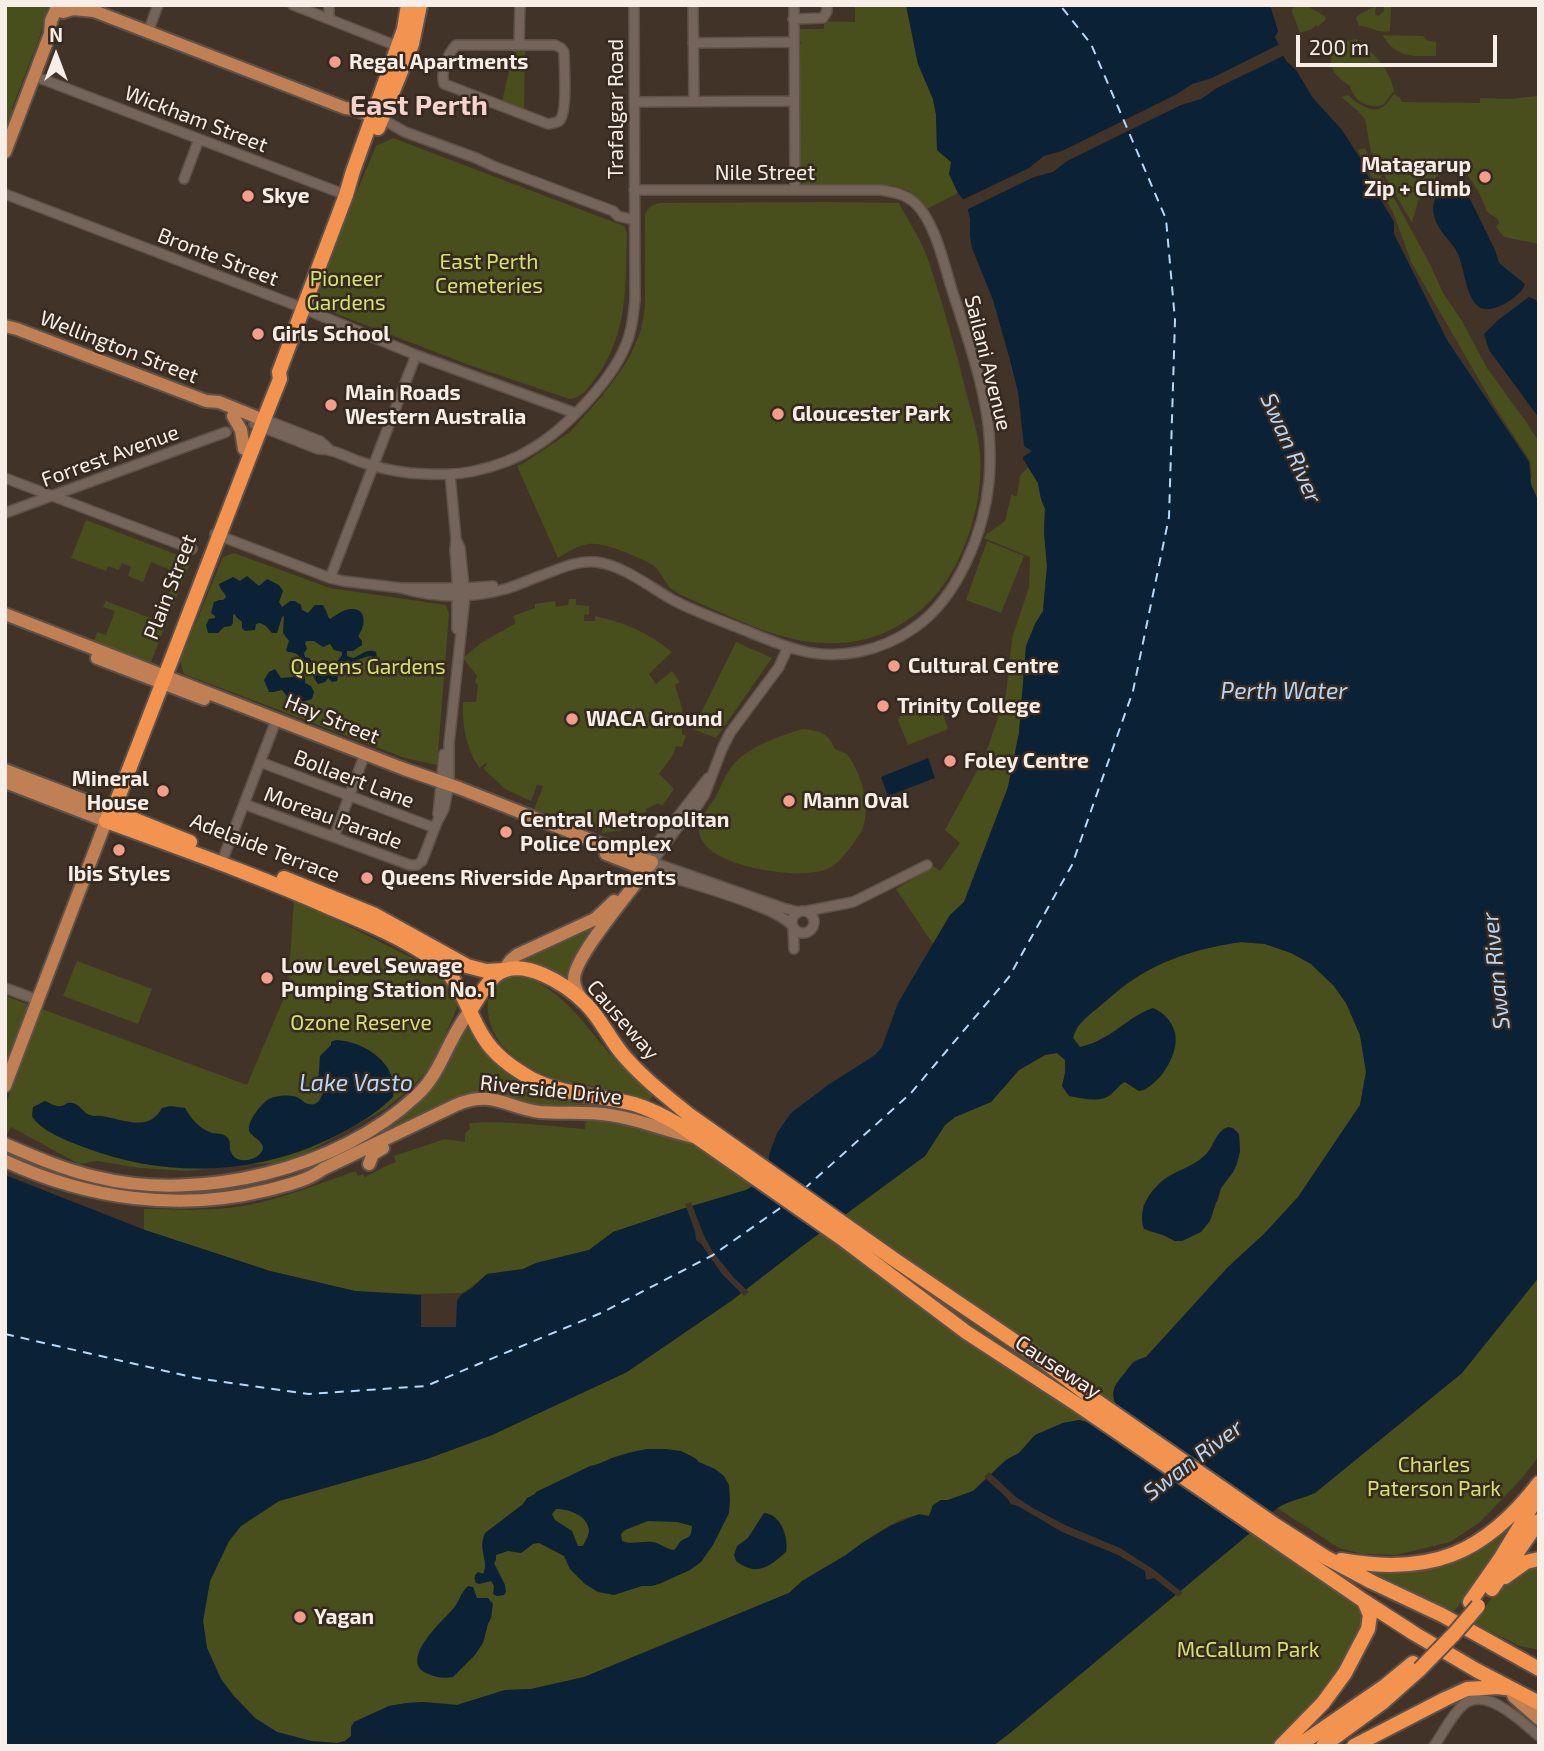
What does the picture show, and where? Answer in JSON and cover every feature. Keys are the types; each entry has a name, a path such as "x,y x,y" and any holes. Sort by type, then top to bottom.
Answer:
{"highway":[{"name":"Plain Street","path":"376,121 404,29 408,5"},
{"name":"Plain Street","path":"109,814 259,422 272,375 279,372 376,121 412,44 420,5"},
{"name":"Plain Street","path":"217,534 244,449 259,422"},
{"name":"Adelaide Terrace","path":"109,814 314,889 373,914 467,966 485,971 504,970"},
{"name":"Adelaide Terrace","path":"109,814 373,926 409,945 439,964 455,984 470,1011"},
{"name":"Causeway","path":"504,970 520,968 543,975 567,988 586,1004 618,1048 653,1085 744,1162 845,1233 1038,1357 1083,1400 1271,1530 1364,1601 1415,1634 1539,1703"},
{"path":"470,1011 495,976 504,970"},
{"name":"Causeway","path":"470,1011 493,1050 512,1067 534,1080 657,1112 744,1162"},
{"path":"1325,1557 1380,1566 1423,1563 1445,1558 1476,1543 1506,1522 1539,1483"},
{"path":"1474,1604 1539,1495"},
{"path":"1493,1587 1539,1521"},
{"name":"Causeway","path":"1271,1530 1442,1615 1539,1669"},
{"path":"1323,1746 1383,1702 1444,1633 1493,1587 1517,1567 1539,1559"},
{"path":"1281,1746 1323,1703 1345,1673 1368,1629 1370,1615 1364,1601"},
{"path":"1489,1641 1539,1656"},
{"path":"1298,1746 1416,1666"},
{"path":"1353,1746 1467,1689 1510,1689"}],"main road":[{"path":"5,152 50,34 51,21 62,8 91,8 345,108 352,116 376,121"},
{"name":"Wellington Street","path":"9,325 206,401 219,402 259,422"},
{"name":"Wellington Street","path":"206,401 216,409 233,416 259,422"},
{"path":"233,416 241,430 244,449"},
{"name":"Hay Street","path":"5,614 161,678 645,865"},
{"name":"Hay Street","path":"5,622 161,678"},
{"name":"Hay Street","path":"275,722 363,759 444,787"},
{"name":"Adelaide Terrace","path":"5,770 109,814"},
{"name":"Adelaide Terrace","path":"5,782 109,814"},
{"name":"Plain Street","path":"5,1086 109,814"},
{"path":"504,970 517,956 595,919 645,865"},
{"path":"586,1004 579,995 574,980 580,960 645,865"},
{"path":"5,1138 10,1147 96,1177 135,1184 205,1184 279,1171 328,1152 367,1132 416,1097 430,1082 460,1023 470,1011"},
{"name":"Riverside Drive","path":"5,1161 84,1190 133,1199 221,1199 280,1187 316,1175 463,1102 490,1098 538,1112 594,1113 629,1118 697,1137"},
{"path":"316,1175 351,1164 366,1166 376,1151 417,1130 424,1121"},
{"path":"1510,1689 1514,1697 1539,1719"}],"street":[{"path":"148,32 158,5"},
{"path":"293,5 397,46"},
{"path":"329,5 329,18"},
{"path":"519,45 520,5"},
{"name":"Trafalgar Road","path":"259,422 318,449 329,449 373,466 407,472 450,474 472,471 524,452 548,437 589,399 626,347 635,300 634,5"},
{"path":"693,5 694,101"},
{"path":"793,5 794,190"},
{"path":"793,19 823,18 827,5"},
{"path":"694,43 793,42"},
{"path":"456,45 519,45 555,45 564,52 564,104 563,115 558,121 548,124 444,84 442,74 456,45"},
{"name":"Wickham Street","path":"34,76 346,195"},
{"path":"634,102 793,101"},
{"path":"376,121 613,211 618,216 634,214"},
{"path":"184,179 199,139"},
{"name":"Nile Street","path":"634,190 896,192"},
{"name":"Sailani Avenue","path":"217,534 330,578 401,588 461,592 518,584 567,566 594,562 646,583 686,607 788,647 839,655 872,649 895,640 929,615 954,584 977,536 986,497 990,461 988,423 968,338 944,262 927,220 915,203 896,192"},
{"name":"Bronte Street","path":"5,194 303,308 416,355 575,413"},
{"path":"330,578 416,355"},
{"name":"Forrest Avenue","path":"5,513 226,432"},
{"path":"436,825 444,809 461,592 460,548 456,539 450,474"},
{"path":"5,478 192,549"},
{"path":"645,865 714,771 730,733 779,667 788,647"},
{"path":"224,856 275,722"},
{"path":"334,837 363,759"},
{"name":"Bollaert Lane","path":"260,762 436,825"},
{"name":"Moreau Parade","path":"244,804 410,865 424,860 436,825"},
{"path":"645,865 783,908 803,911 812,914 813,928 806,932 794,949 793,918 803,911 853,902 927,865"},
{"path":"645,865 779,915 797,931 806,932"},
{"path":"814,922 828,907"},
{"path":"5,988 38,1000"},
{"path":"1434,1746 1464,1704 1477,1698 1491,1700 1539,1736"}],"green space":[{"path":"5,5 48,7 39,39 12,108 12,120 5,130"},
{"path":"855,5 906,5 918,64 933,99 937,150 951,162 954,185 958,193 927,209 909,191 892,185 803,184 799,180 798,51 801,43 797,33 801,29 824,29 824,21 855,22"},
{"path":"1305,5 1326,19 1318,27 1316,25 1300,33 1292,12 1292,9"},
{"path":"1384,5 1391,7 1390,31 1359,26 1356,18 1358,15 1376,6 1375,14 1378,16 1384,11"},
{"path":"1382,35 1423,36 1428,41 1436,42 1436,56 1412,56 1400,52"},
{"path":"1356,39 1380,62 1389,75 1394,91 1383,105 1362,103 1354,96 1350,86 1333,70 1331,54 1343,42"},
{"path":"515,45 525,45 524,115 501,106"},
{"path":"1394,94 1402,102 1480,103 1480,98 1539,97 1539,244 1504,237 1496,227 1498,219 1487,212 1474,184 1454,160 1444,167 1418,201 1412,223 1371,152 1365,119 1341,97 1348,95 1363,106 1377,109 1385,106"},
{"name":"East Perth Cemeteries","path":"393,138 624,226 627,233 626,273 620,327 606,362 582,394 570,399 469,365 317,305 316,300 350,208 376,146"},
{"path":"1365,148 1431,266 1443,293 1462,321 1487,368 1539,442 1539,503 1531,484 1530,461 1493,404 1411,262 1393,212 1358,150"},
{"name":"Gloucester Park","path":"661,203 899,203 928,258 957,357 978,439 980,474 968,538 959,559 936,594 922,609 888,631 851,642 824,643 788,638 769,632 679,594 670,588 653,565 612,548 596,544 585,545 558,558 517,466 570,432 601,397 631,354 641,330 645,307 647,210"},
{"path":"1028,467 1038,483 1045,509 1047,566 1043,612 1026,646 1019,733 1008,787 964,902 950,915 933,944 896,889 933,866 940,871 960,843 945,830 984,758 1006,695 1012,638 1029,587 1030,557 984,538 1005,521 1011,496 1017,496 1020,476"},
{"path":"86,520 191,560 151,662 94,641 97,632 106,635 115,611 103,607 106,601 158,621 178,573 151,562 143,582 128,576 131,567 122,563 119,570 108,566 106,571 71,558"},
{"path":"987,541 1024,556 1001,613 966,600"},
{"name":"Queens Gardens","path":"234,553 330,588 446,605 449,614 437,765 405,758 184,674 180,661 223,557"},
{"name":"WACA Ground","path":"569,599 576,599 576,605 589,606 589,615 584,614 584,621 595,621 595,616 616,621 663,645 672,652 649,674 656,684 672,671 680,682 675,685 682,708 682,734 686,736 682,747 676,746 673,755 659,774 674,789 662,806 658,803 646,809 646,812 633,816 631,812 626,814 630,828 618,831 602,833 602,829 590,828 572,822 572,819 534,810 543,786 537,785 531,801 505,789 483,768 486,763 479,768 466,736 463,702 476,702 478,685 475,682 477,676 463,658 481,643 516,623 513,616 535,608 535,604 555,601 556,607 568,605"},
{"path":"736,642 772,658 716,738 693,729"},
{"path":"934,702 940,704 948,729 908,745 898,720 900,716"},
{"name":"Mann Oval","path":"803,729 824,734 835,749 847,754 857,771 864,790 866,811 862,830 856,839 837,863 814,872 776,872 754,868 716,854 704,843 699,827 725,776 747,752 775,738"},
{"name":"Ozone Reserve","path":"294,899 434,969 453,991 458,1005 433,1064 413,1086 385,1109 288,1163 249,1164 188,1171 140,1168 97,1161 79,1164 11,1127 7,1135 5,1106 42,1009 247,1085 288,988"},
{"path":"600,919 574,960 568,981 518,961"},
{"path":"1227,944 1265,944 1291,953 1311,964 1334,986 1346,1003 1360,1035 1366,1072 1360,1105 1298,1197 1264,1234 1228,1267 1146,1357 1133,1361 1127,1370 1120,1415 1101,1426 1079,1420 1063,1423 1035,1435 1019,1453 1006,1460 973,1491 941,1500 929,1516 905,1518 888,1527 789,1593 584,1677 531,1689 505,1690 457,1705 424,1702 389,1706 354,1722 351,1736 337,1743 311,1741 277,1732 255,1718 221,1679 207,1648 203,1621 210,1581 229,1541 241,1526 279,1501 427,1459 492,1435 627,1372 731,1301 925,1156 945,1125 955,1117 991,1102 1019,1070 1045,1055 1057,1053 1065,1060 1062,1086 1110,1096 1125,1082 1138,1091 1146,1090 1165,1016 1153,1008 1101,1039 1080,1047 1073,1038 1077,1028 1087,1016 1146,972 1186,954","holes":["1224,1128 1237,1131 1240,1151 1233,1172 1221,1188 1218,1201 1175,1241 1148,1231 1143,1206 1156,1188 1205,1156"]},
{"path":"77,961 152,989 138,1024 63,996"},
{"path":"518,973 560,997 610,1054 654,1095 649,1101 552,1078 529,1067 505,1048 494,1033 488,1015 489,996 492,987 500,979"},
{"path":"5,996 27,1004 28,1012 5,1069"},
{"path":"468,1018 499,1063 655,1115 653,1122 543,1110 481,1096 373,1144 369,1139 416,1102"},
{"path":"586,1115 618,1119 687,1140 711,1153 718,1162 753,1186 613,1232 589,1250 536,1263 523,1269 487,1274 462,1293 355,1291 270,1271 144,1230 144,1209 243,1206 291,1194 353,1172 365,1177 396,1162 394,1156 445,1139 465,1142 465,1134 470,1129 469,1123 513,1123 585,1129"},
{"name":"Charles Paterson Park","path":"1539,1277 1539,1456 1479,1523 1450,1542 1396,1555 1362,1554 1339,1548 1277,1508 1315,1493 1462,1373"},
{"path":"1509,1524 1514,1527 1454,1611 1368,1570 1418,1568"},
{"name":"McCallum Park","path":"1250,1533 1346,1592 1362,1607 1366,1617 1337,1678 1277,1746 993,1746 1010,1733"},
{"path":"1539,1565 1539,1650 1520,1646 1473,1623 1509,1580 1525,1569"}],"water":[{"name":"Perth Water","path":"906,5 1270,5 1278,31 1275,37 1286,61 1296,70 1313,98 1342,130 1360,158 1394,222 1394,234 1447,340 1529,462 1531,484 1539,503 1539,1277 1462,1373 1315,1493 1282,1505 1272,1512 993,1746 5,1746 5,1175 145,1230 270,1271 355,1291 421,1295 421,1327 456,1327 457,1301 487,1274 523,1269 536,1263 589,1250 613,1232 753,1186 769,1167 769,1155 777,1133 791,1113 875,1055 882,1047 898,1003 950,915 964,902 1008,787 1019,733 1026,646 1043,611 1047,566 1045,509 1038,483 1023,459 1032,451 1024,446 1018,392 993,300 972,248 966,203 949,174 951,162 937,150 933,99 918,64","holes":["1227,944 1265,944 1291,953 1311,964 1334,986 1346,1003 1360,1035 1366,1072 1360,1105 1298,1197 1264,1234 1228,1267 1146,1357 1133,1363 1119,1379 1113,1393 1120,1415 1101,1426 1079,1420 1063,1423 1035,1435 1019,1453 1006,1460 973,1491 941,1500 933,1505 929,1516 919,1514 890,1526 802,1581 789,1593 584,1677 531,1689 505,1690 457,1705 424,1702 389,1706 354,1722 351,1736 337,1743 311,1741 277,1732 255,1718 221,1679 207,1648 203,1621 210,1581 229,1541 241,1526 279,1501 427,1459 492,1435 627,1372 731,1301 925,1156 945,1125 955,1117 991,1102 1019,1070 1045,1055 1057,1053 1065,1060 1062,1086 1069,1096 1102,1099 1125,1082 1139,1091 1146,1088 1154,1083 1166,1068 1174,1050 1175,1033 1164,1015 1153,1008 1101,1039 1080,1047 1073,1038 1080,1024 1125,985 1159,965 1186,954"]},
{"path":"1452,183 1462,187 1471,201 1499,263 1525,284 1519,294 1499,306 1486,309 1476,304 1469,291 1458,254 1436,221 1434,202 1440,191"},
{"path":"1529,297 1536,300 1539,306 1539,418 1489,350 1484,334"},
{"path":"247,576 259,586 267,579 279,585 283,591 279,602 282,607 295,601 308,613 315,605 323,605 330,619 346,610 361,612 364,620 358,636 362,645 353,651 347,651 347,656 353,658 369,651 376,652 377,657 359,659 343,673 337,662 342,652 334,650 330,644 323,647 314,641 306,641 305,657 314,664 328,661 332,672 338,677 337,681 332,682 328,678 318,684 314,678 314,670 302,670 305,683 311,686 314,692 312,699 302,702 298,696 288,698 282,690 269,692 264,680 269,672 275,669 281,678 293,677 301,667 299,656 286,650 289,641 283,633 284,616 277,633 272,633 260,623 256,624 255,630 245,631 235,614 231,626 224,627 218,633 208,633 206,625 209,619 215,618 211,613 214,602 226,597 219,584 233,577 240,581"},
{"path":"928,758 935,778 888,796 881,777"},
{"name":"Lake Vasto","path":"347,1041 369,1050 386,1065 394,1085 393,1097 370,1116 345,1131 283,1157 217,1168 151,1165 118,1158 72,1143 48,1131 32,1116 33,1107 45,1101 59,1106 72,1103 91,1116 135,1122 150,1120 157,1116 162,1108 185,1108 193,1120 204,1129 227,1137 233,1156 244,1160 252,1159 259,1155 263,1147 249,1130 256,1113 266,1101 276,1097 293,1096 306,1104 319,1101 323,1093 318,1085 320,1056 331,1042"},
{"path":"1228,1127 1239,1134 1240,1151 1237,1164 1221,1188 1210,1221 1201,1232 1182,1241 1175,1241 1144,1229 1142,1214 1146,1200 1155,1188 1166,1178 1200,1159"},
{"path":"647,1449 681,1451 715,1469 724,1476 729,1485 729,1513 701,1562 659,1584 614,1595 598,1592 585,1584 570,1569 564,1556 539,1543 521,1553 508,1551 496,1555 494,1563 505,1585 504,1595 493,1594 494,1586 491,1581 476,1583 476,1574 483,1574 485,1569 482,1545 485,1533 527,1498 590,1466","holes":["556,1509 572,1512 585,1520 589,1530 583,1546 578,1546 572,1531 555,1520 552,1514","648,1521 677,1522 692,1526 689,1536 674,1550 652,1542 622,1541 621,1534 625,1530"]},
{"path":"764,1513 770,1514 779,1522 786,1540 786,1552 762,1568 743,1566 736,1561 734,1555 737,1546 748,1538"},
{"path":"468,1586 473,1587 477,1598 488,1598 493,1604 483,1643 453,1677 426,1673 419,1667 417,1659 420,1650"}],"pier":[{"path":"1282,43 1287,54 1217,88 1201,99 1181,105 1067,161 1053,172 1034,177 964,211 960,201 1029,168 1044,156 1062,151 1192,84 1212,78"},
{"path":"691,1202 713,1252 749,1292 744,1296 722,1274 696,1240 685,1204"},
{"path":"989,1472 1016,1497 1033,1508 1120,1548 1183,1593 1178,1597 1154,1578 1146,1580 1145,1571 1118,1555 1062,1532 1011,1504 984,1477"}],"ferry route":[{"path":"804,1189 911,1093 1009,977 1072,865 1133,691 1169,517 1175,320 1166,219 1091,44 1060,5"},
{"path":"5,1334 196,1378 309,1394 426,1386 601,1313 713,1255 783,1206"}],"place":[{"name":"Regal Apartments","path":"335,62"},
{"name":"Matagarup Zip + Climb","path":"1485,177"},
{"name":"Skye","path":"248,196"},
{"name":"Girls School","path":"258,334"},
{"name":"Main Roads Western Australia","path":"331,405"},
{"name":"Gloucester Park","path":"778,414"},
{"name":"Cultural Centre","path":"894,666"},
{"name":"Trinity College","path":"883,706"},
{"name":"WACA Ground","path":"572,719"},
{"name":"Foley Centre","path":"950,761"},
{"name":"Mineral House","path":"163,791"},
{"name":"Mann Oval","path":"789,801"},
{"name":"Central Metropolitan Police Complex","path":"506,832"},
{"name":"Ibis Styles","path":"119,850"},
{"name":"Queens Riverside Apartments","path":"367,878"},
{"name":"Low Level Sewage Pumping Station No. 1","path":"267,978"},
{"name":"Yagan","path":"300,1617"}],"district":[{"name":"East Perth","path":"419,106"}],"park label":[{"name":"Pioneer Gardens","path":"346,291"}],"water label":[{"name":"Swan River","path":"1291,448"},
{"name":"Swan River","path":"1496,971"},
{"name":"Swan River","path":"1193,1460"}]}
